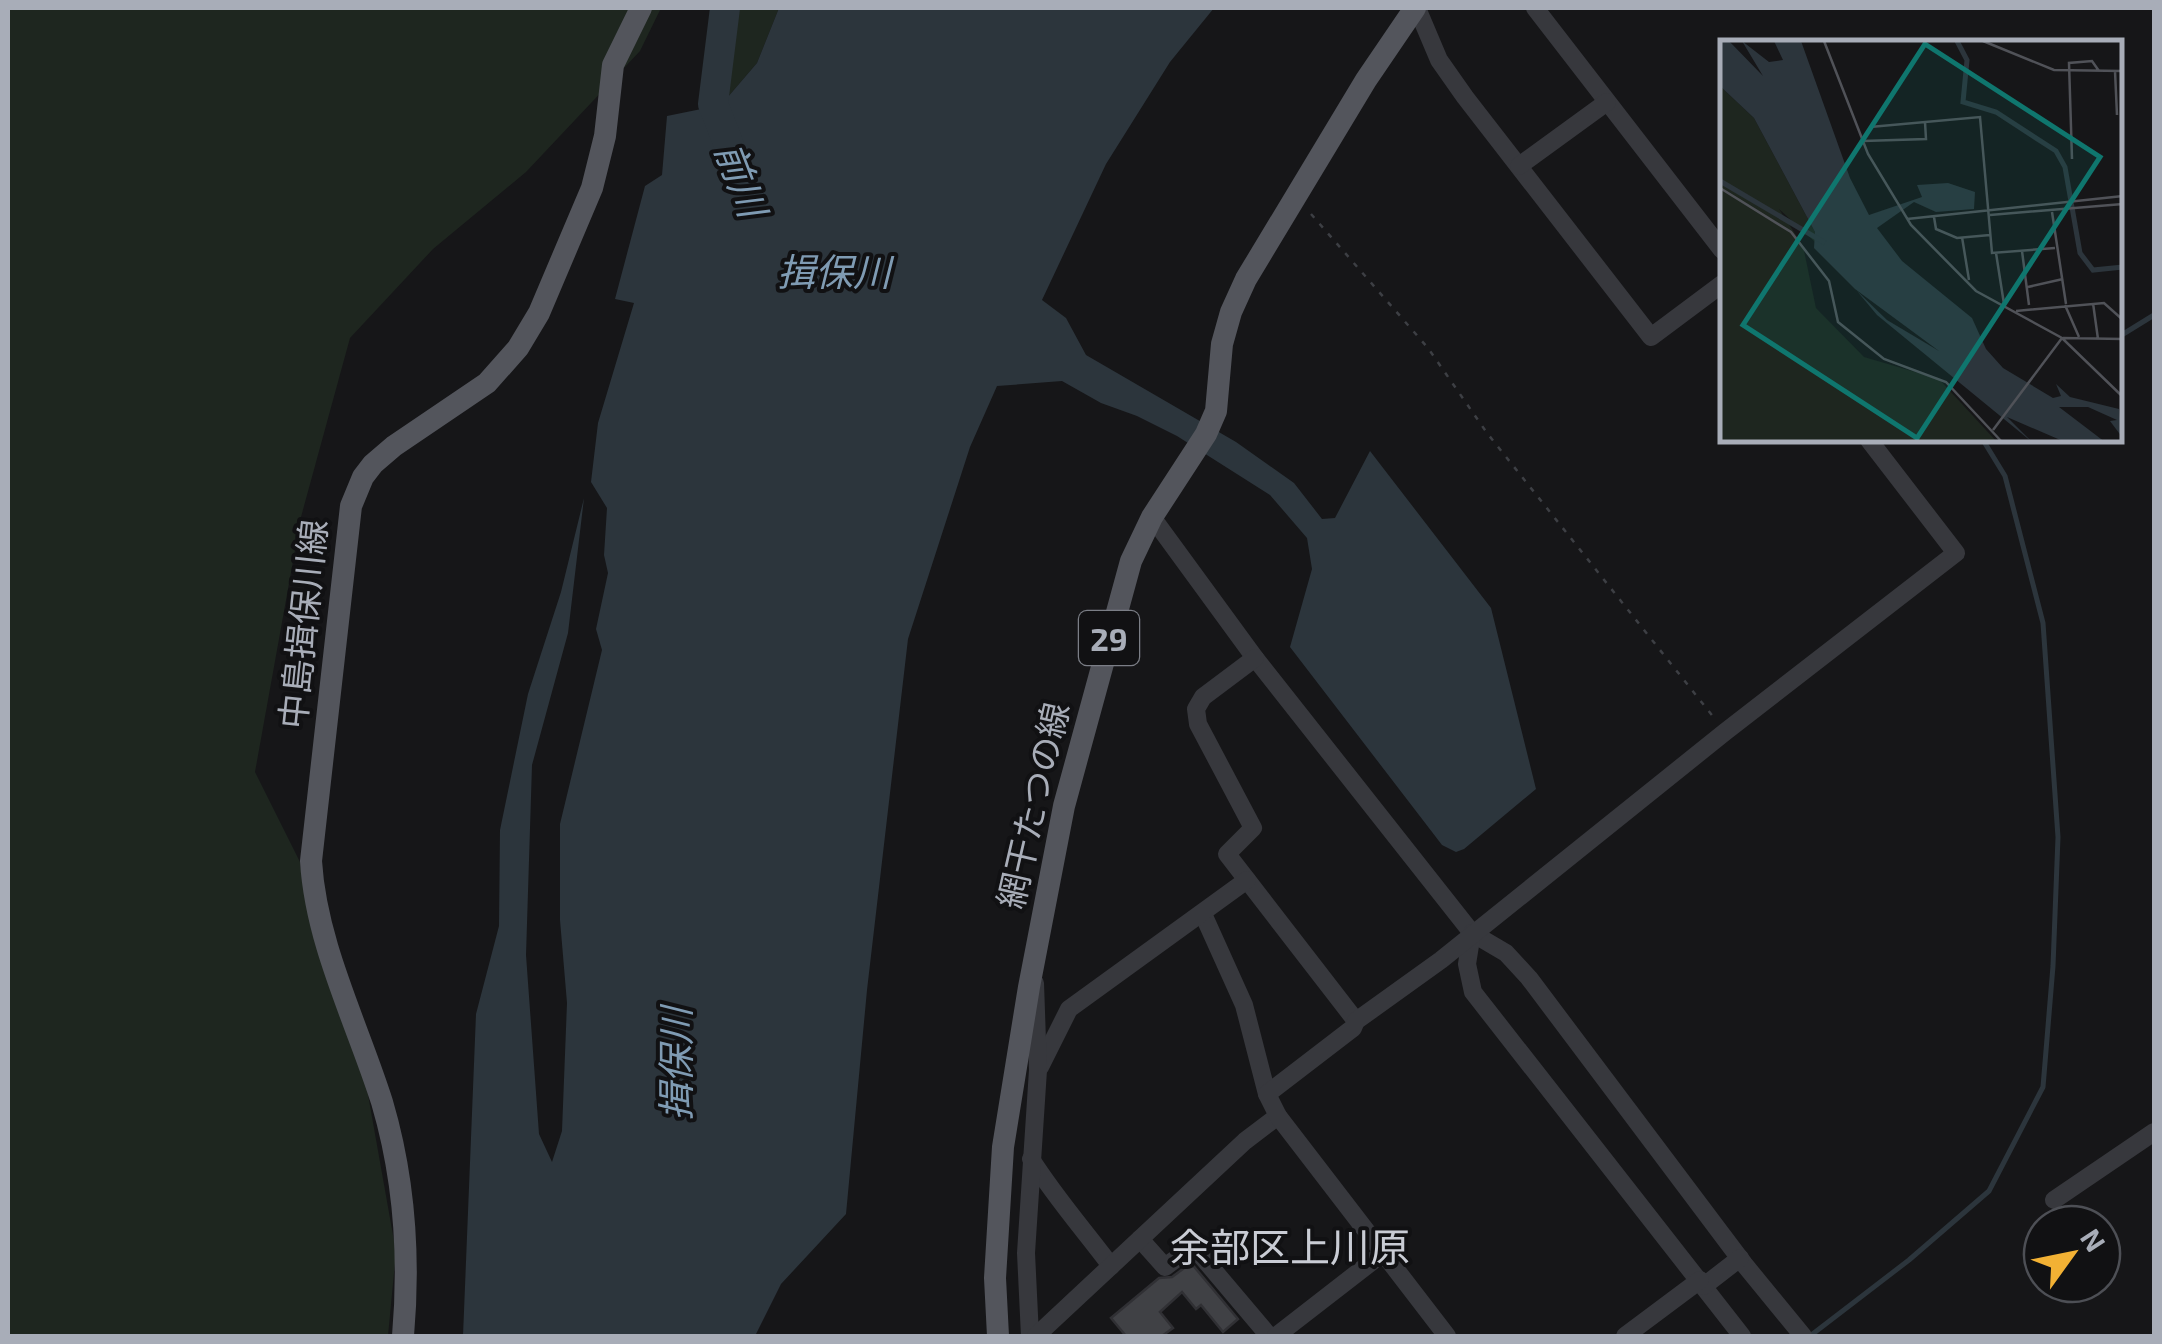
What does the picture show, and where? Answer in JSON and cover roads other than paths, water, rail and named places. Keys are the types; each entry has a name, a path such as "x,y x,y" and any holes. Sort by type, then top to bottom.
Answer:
{"main road":[{"name":"中島揖保川線","path":"403,1336 408,1263 402,1184 382,1104 320,920 311,861 351,506 362,477 373,464 487,383 518,348 538,313 592,188 605,136 613,65 642,8"},
{"name":"網干たつの線","path":"998,1336 995,1278 1003,1146 1032,971 1064,806 1130,561 1216,411 1222,344 1231,312 1294,195 1416,8"}],"street":[{"path":"1416,8 1439,60 1651,336 1720,285"},
{"path":"1534,8 1720,247"},
{"path":"1520,166 1607,102"},
{"path":"1267,1094 1956,552 1871,442"},
{"path":"1152,517 1255,658 1472,933 1506,954 1529,978 1803,1336"},
{"path":"1255,658 1202,698 1196,709 1198,724 1253,828 1227,854 1356,1021"},
{"path":"1038,1070 1069,1009 1246,880"},
{"path":"1203,914 1244,1005 1267,1094 1278,1116 1447,1336"},
{"path":"1472,933 1467,964 1473,992 1742,1336"},
{"path":"1032,971 1038,994 1038,1070 1026,1252 1033,1336"},
{"path":"1033,1336 1278,1116"},
{"path":"2054,1200 2154,1132"},
{"path":"1031,1160 1110,1266"},
{"path":"1140,1239 1165,1267 1192,1246 1273,1336 1383,1253"},
{"path":"1625,1336 1740,1258"}],"water":[{"name":"揖保川","path":"779,8 1214,8 1170,62 1106,164 1042,300 1066,318 1086,355 1236,442 1294,483 1322,519 1335,518 1370,451 1491,608 1536,789 1464,849 1456,852 1442,845 1290,647 1312,569 1307,538 1270,495 1177,436 1101,403 1062,381 997,386 970,447 908,639 867,990 846,1214 781,1284 755,1336 463,1336 476,1014 499,926 500,830 528,694 561,592 584,498 568,633 532,765 526,955 539,1134 552,1162 562,1131 567,1003 560,920 560,824 602,650 596,629 608,573 604,555 607,508 591,482 598,423 634,303 615,299 645,186 662,175 667,116 721,105 757,63"}],"waterway":[{"name":"前川","path":"725,8 713,104 729,145"},
{"path":"2122,335 2154,315"},
{"path":"1810,1336 1909,1260 1989,1191 2043,1087 2058,837 2043,623 2005,476 1984,442"}],"district":[{"name":"余部区上川原","path":"1290,1246"}]}
